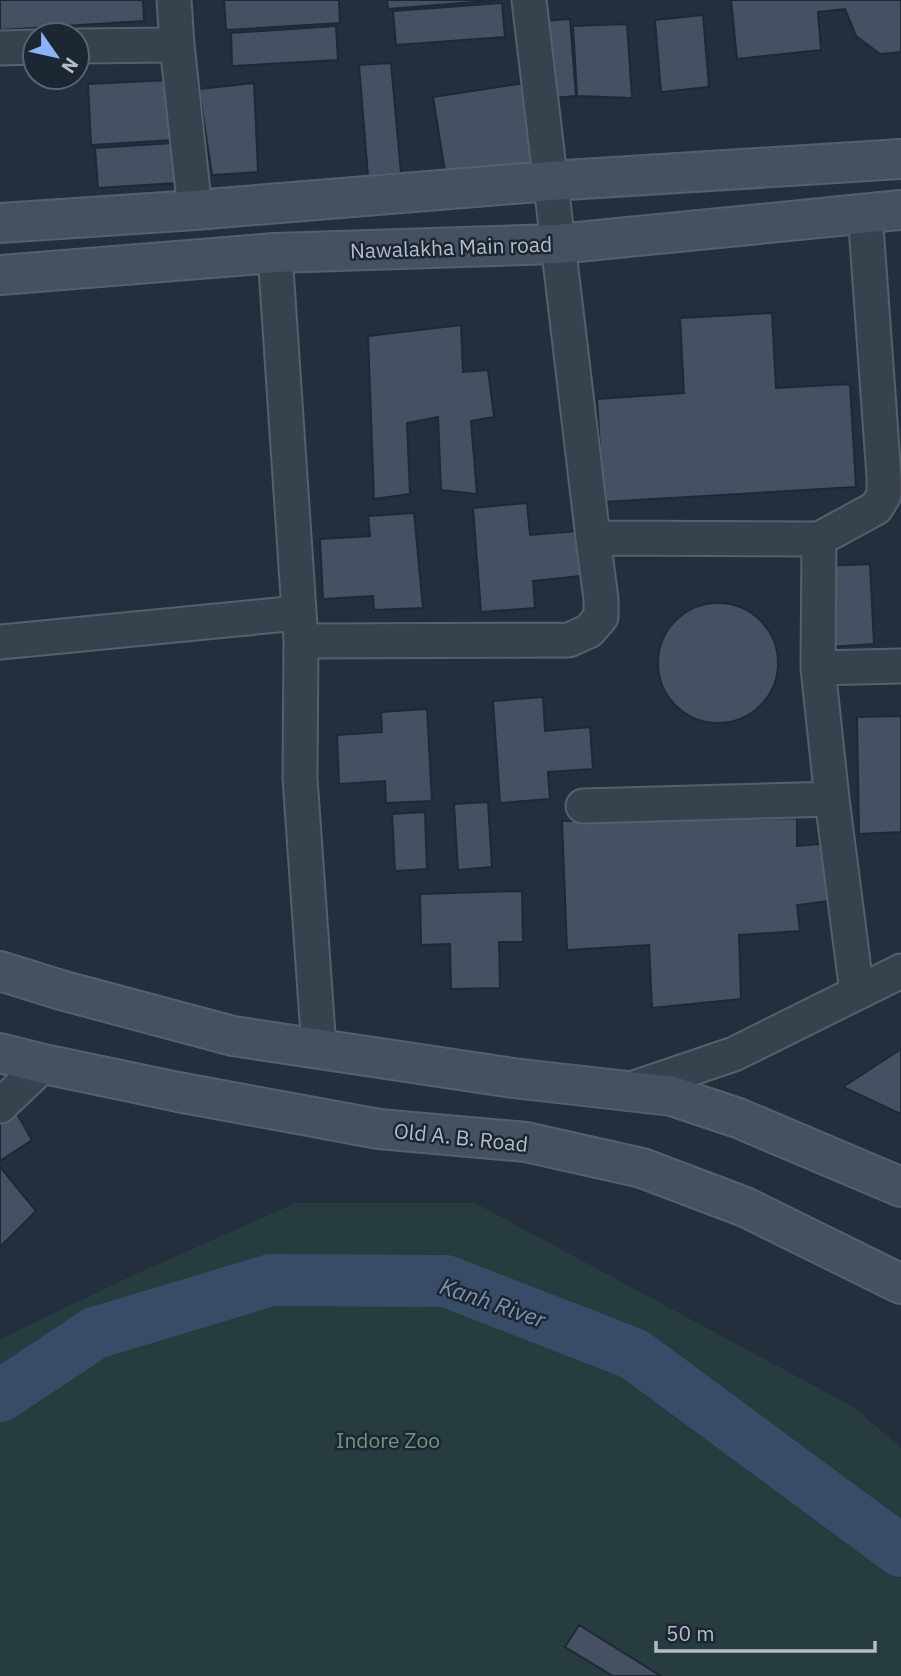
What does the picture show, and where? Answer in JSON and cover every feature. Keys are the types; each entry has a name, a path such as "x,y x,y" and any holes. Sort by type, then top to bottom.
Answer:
{"main road":[{"path":"0,223 550,181 901,159"},
{"name":"Nawalakha Main road","path":"0,275 275,253 557,244 883,211"},
{"path":"0,971 233,1036 513,1078 672,1096 738,1118 901,1187"},
{"name":"Old A. B. Road","path":"0,1053 178,1092 379,1129 526,1142 642,1168 746,1207 901,1284"}],"street":[{"path":"174,0 195,210"},
{"path":"0,642 300,627 569,640 589,631 601,617 529,0"},
{"path":"91,46 177,45"},
{"path":"0,48 21,47"},
{"path":"593,538 818,539 876,508 884,495 883,211"},
{"path":"275,253 300,627 300,778 319,1049"},
{"path":"818,539 818,668 857,993"},
{"path":"818,668 901,666"},
{"path":"583,806 832,799"},
{"path":"626,1091 734,1055 901,971"},
{"path":"0,1106 44,1064"}],"green space":[{"name":"Indore Zoo","path":"296,1203 475,1203 855,1408 901,1448 901,1676 0,1676 0,1339 138,1273"}],"building":[{"path":"0,0 143,0 144,21 91,24 91,21 21,21 21,29 0,30"},
{"path":"224,0 339,0 340,23 226,30"},
{"path":"387,0 499,0 388,9"},
{"path":"731,0 901,0 901,52 880,54 856,36 845,9 818,12 821,50 737,59"},
{"path":"502,3 505,37 396,45 393,11"},
{"path":"703,15 709,87 661,92 655,20"},
{"path":"570,19 576,96 552,98 545,21"},
{"path":"627,24 632,98 577,96 573,26"},
{"path":"336,26 338,60 232,66 231,33"},
{"path":"391,63 401,173 368,176 359,65"},
{"path":"170,80 173,140 91,145 88,91 91,91 91,84"},
{"path":"254,83 258,172 212,175 199,89"},
{"path":"525,83 537,164 446,178 433,97"},
{"path":"174,143 176,183 98,188 95,148"},
{"path":"772,313 776,388 850,384 856,487 603,502 597,399 684,393 680,318"},
{"path":"461,325 463,372 488,370 494,417 471,421 477,494 441,490 438,417 407,423 410,494 374,499 368,336"},
{"path":"527,503 530,535 578,531 581,576 533,581 535,608 481,612 473,508"},
{"path":"414,513 423,608 374,610 373,596 323,599 320,539 370,536 368,516"},
{"path":"870,564 874,644 829,647 825,566"},
{"path":"718,603 741,608 760,621 773,640 778,663 773,686 760,705 741,718 718,723 695,718 676,705 663,686 658,663 663,640 676,621 695,608"},
{"path":"543,697 545,731 590,727 593,769 548,772 550,799 500,803 493,701"},
{"path":"427,709 432,801 386,803 385,781 339,784 337,735 382,732 381,712"},
{"path":"901,716 901,832 859,834 857,717"},
{"path":"488,802 492,867 458,870 454,804"},
{"path":"425,812 427,869 395,871 392,814"},
{"path":"797,818 797,846 821,844 829,901 797,905 800,931 739,935 741,999 652,1008 649,945 567,950 562,821"},
{"path":"522,891 523,942 499,942 500,988 451,989 450,944 421,945 420,894"},
{"path":"901,1049 901,1114 843,1087"},
{"path":"16,1112 32,1140 0,1161 0,1121"},
{"path":"0,1167 36,1211 0,1247"},
{"path":"579,1625 661,1676 613,1676 565,1647"}],"waterway":[{"name":"Kanh River","path":"0,1396 95,1333 271,1280 446,1281 634,1354 901,1551"}]}
